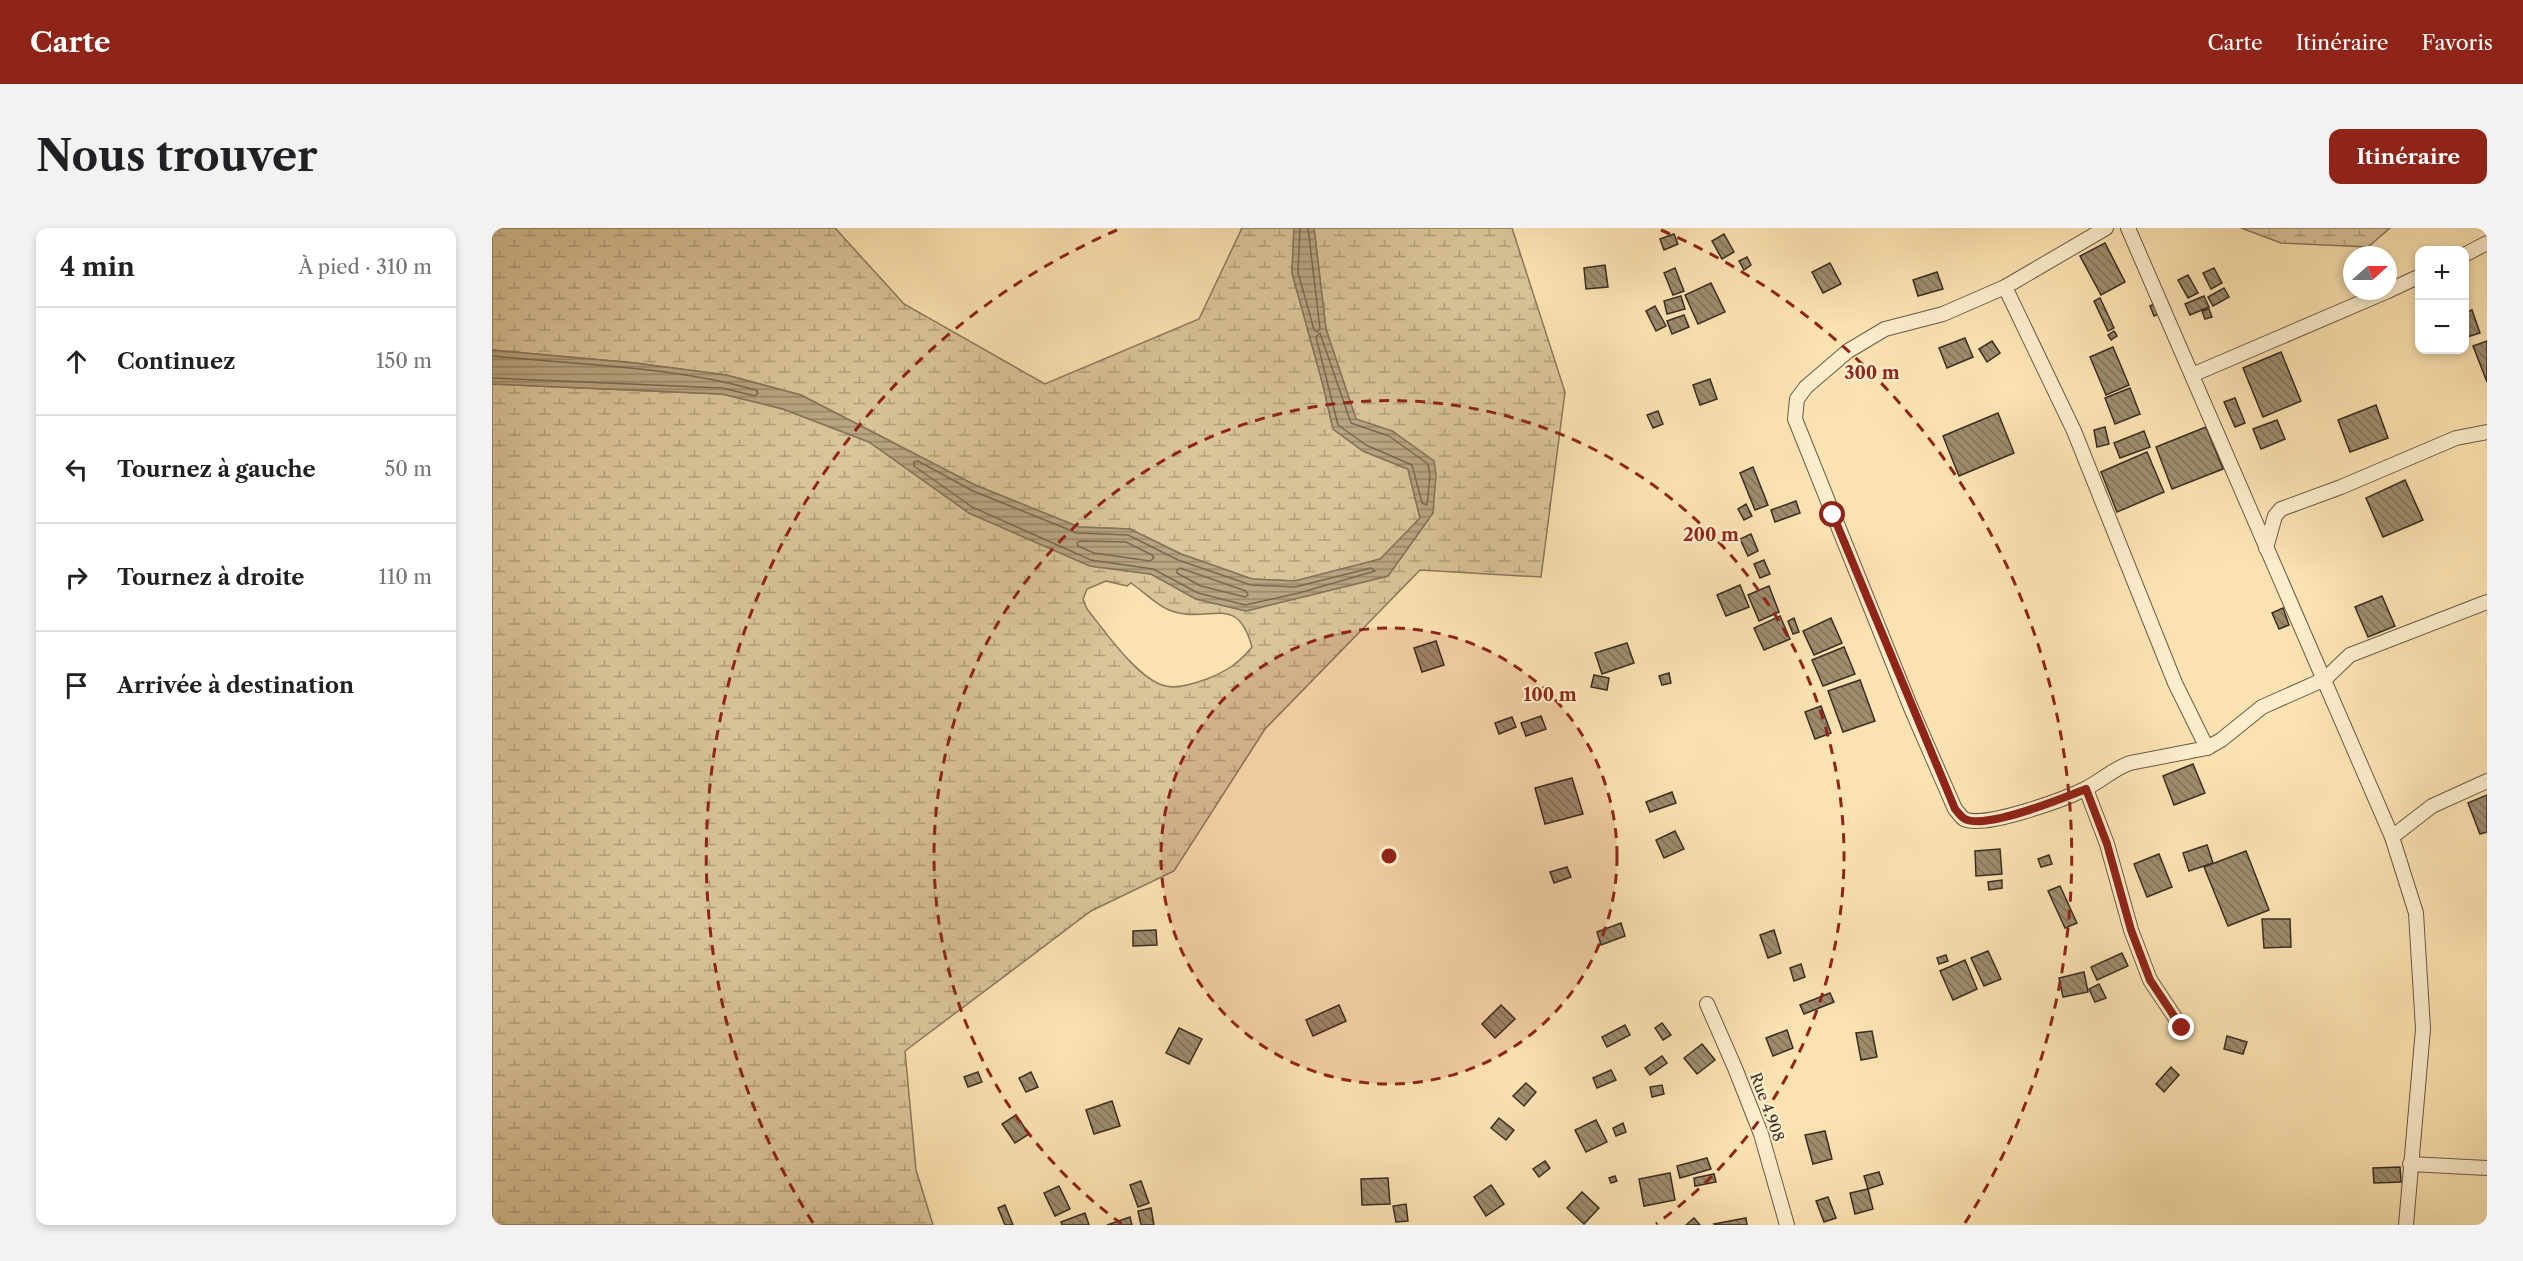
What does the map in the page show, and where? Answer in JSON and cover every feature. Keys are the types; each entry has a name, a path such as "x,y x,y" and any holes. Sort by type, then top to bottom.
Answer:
{"street":[{"path":"2106,228 2005,287 1942,314 1885,329 1848,351 1806,387 1797,399 1795,419 1911,708 1955,809 1964,819 1977,822 2042,806 2086,789 2130,763 2207,748 2221,740 2262,707 2325,679 2350,656 2487,602"},
{"path":"2128,228 2392,837 2416,913 2423,1029 2406,1225"},
{"path":"2469,252 2487,243"},
{"path":"2397,287 2415,278"},
{"path":"2005,287 2074,431 2175,683 2207,748"},
{"path":"2192,375 2367,300"},
{"path":"2266,548 2275,516 2281,509 2341,487 2456,438 2487,432"},
{"path":"2392,837 2432,806 2487,781"},
{"path":"2086,789 2107,844 2131,930 2150,980 2182,1028"},
{"name":"Rue 4.908","path":"1707,1004 1761,1134 1787,1225"},
{"path":"2410,1164 2487,1168"}],"green space":[{"path":"492,228 835,228 904,304 1045,384 1199,319 1242,228 1294,228 1292,273 1333,429 1363,451 1408,469 1420,518 1381,559 1295,581 1252,579 1181,554 1130,529 1079,527 975,485 801,395 726,375 635,363 492,350"},
{"path":"1314,228 1512,228 1565,392 1541,577 1420,570 1265,729 1174,871 1091,911 905,1051 916,1170 933,1225 492,1225 492,384 722,394 783,409 869,442 969,513 1090,566 1151,574 1196,599 1246,611 1388,576 1433,513 1433,461 1392,431 1356,420 1326,329","holes":["1106,581 1127,586 1131,583 1164,608 1183,614 1229,614 1238,619 1252,647 1232,666 1207,679 1176,687 1156,682 1134,665 1112,641 1087,609 1083,599 1087,589"]},
{"path":"2241,228 2390,228 2369,246 2281,243"}],"water":[{"path":"1294,228 1314,228 1326,329 1356,419 1392,431 1434,461 1436,475 1433,513 1388,576 1246,611 1196,599 1151,574 1090,566 969,513 869,442 783,409 722,394 492,384 492,350 635,363 726,375 801,395 975,485 1079,527 1130,529 1181,554 1252,579 1295,581 1380,559 1420,518 1408,469 1363,451 1333,429 1292,273"}],"building":[{"path":"1674,234 1678,244 1664,250 1660,239"},
{"path":"1724,234 1734,252 1722,259 1712,241"},
{"path":"2105,243 2125,282 2101,295 2080,256"},
{"path":"1747,257 1751,265 1744,270 1739,261"},
{"path":"1830,263 1841,284 1823,293 1812,272"},
{"path":"1605,265 1608,287 1586,289 1584,268"},
{"path":"1675,268 1684,291 1673,295 1664,273"},
{"path":"2214,268 2222,283 2211,289 2203,273"},
{"path":"1937,272 1943,289 1918,296 1913,280"},
{"path":"2188,275 2198,293 2188,298 2178,280"},
{"path":"1711,283 1725,312 1698,324 1685,295"},
{"path":"2224,288 2229,297 2213,306 2208,297"},
{"path":"1681,296 1685,309 1667,314 1664,301"},
{"path":"2204,296 2209,307 2190,315 2185,304"},
{"path":"2100,298 2114,328 2108,331 2094,301"},
{"path":"2157,303 2161,313 2154,316 2150,306"},
{"path":"1655,306 1666,326 1656,331 1646,311"},
{"path":"2209,309 2212,317 2205,319 2202,311"},
{"path":"2472,310 2480,333 2469,336 2469,311"},
{"path":"1684,315 1689,327 1672,334 1667,321"},
{"path":"2114,331 2117,336 2111,340 2108,335"},
{"path":"1965,338 1973,357 1947,368 1939,348"},
{"path":"1992,341 2000,353 1987,362 1979,349"},
{"path":"2487,341 2487,382 2473,346"},
{"path":"2113,347 2129,385 2106,395 2090,357"},
{"path":"2281,352 2301,401 2263,417 2243,368"},
{"path":"1710,379 1717,399 1700,405 1693,385"},
{"path":"2130,388 2140,414 2115,424 2105,398"},
{"path":"2235,398 2245,423 2235,427 2224,402"},
{"path":"2376,405 2388,438 2350,452 2338,420"},
{"path":"1658,411 1663,424 1653,428 1647,415"},
{"path":"1998,413 2014,453 1959,476 1943,436"},
{"path":"2277,420 2285,439 2261,449 2253,429"},
{"path":"2105,427 2109,444 2097,447 2094,430"},
{"path":"2206,427 2223,469 2172,489 2156,447"},
{"path":"2144,431 2150,447 2120,458 2114,443"},
{"path":"2147,452 2164,492 2117,512 2101,472"},
{"path":"1753,467 1768,505 1755,510 1740,473"},
{"path":"2405,480 2423,520 2383,537 2366,498"},
{"path":"1796,501 1800,513 1775,522 1771,510"},
{"path":"1746,504 1752,516 1744,520 1738,509"},
{"path":"1751,534 1758,551 1748,556 1740,539"},
{"path":"1764,560 1770,574 1760,578 1754,564"},
{"path":"1740,585 1749,607 1726,616 1717,595"},
{"path":"1769,586 1779,612 1759,621 1748,595"},
{"path":"2382,596 2395,626 2368,637 2355,607"},
{"path":"2283,608 2289,625 2279,629 2272,613"},
{"path":"1780,616 1790,639 1764,650 1754,628"},
{"path":"1794,618 1799,632 1793,634 1788,621"},
{"path":"1831,618 1842,643 1814,655 1803,631"},
{"path":"1436,641 1444,665 1422,672 1414,648"},
{"path":"1627,643 1634,663 1602,674 1595,653"},
{"path":"1844,647 1855,674 1823,686 1812,660"},
{"path":"1669,673 1671,683 1662,685 1659,676"},
{"path":"1594,675 1609,678 1607,690 1591,687"},
{"path":"1860,680 1875,721 1843,732 1828,691"},
{"path":"1821,706 1831,733 1815,739 1805,712"},
{"path":"1541,716 1546,729 1526,736 1521,723"},
{"path":"1512,717 1516,727 1499,734 1495,723"},
{"path":"2193,764 2205,793 2174,805 2163,776"},
{"path":"1572,778 1583,814 1545,824 1535,788"},
{"path":"1672,792 1676,803 1650,812 1646,802"},
{"path":"2487,795 2487,832 2480,834 2468,803"},
{"path":"1675,831 1684,849 1664,858 1656,840"},
{"path":"2207,845 2213,863 2189,871 2183,853"},
{"path":"2000,849 2002,874 1976,876 1975,851"},
{"path":"2246,851 2269,910 2228,926 2204,867"},
{"path":"2159,854 2172,887 2147,897 2134,864"},
{"path":"2049,855 2052,864 2041,867 2038,859"},
{"path":"1567,867 1571,877 1554,883 1550,872"},
{"path":"2002,880 2002,888 1989,890 1988,882"},
{"path":"2060,886 2077,923 2065,928 2048,891"},
{"path":"2262,919 2290,919 2291,947 2264,948"},
{"path":"1621,923 1625,936 1601,945 1597,932"},
{"path":"1156,930 1157,945 1133,946 1133,931"},
{"path":"1774,930 1781,953 1768,958 1760,935"},
{"path":"1988,951 2001,979 1984,986 1971,958"},
{"path":"2122,953 2128,966 2097,980 2091,967"},
{"path":"1946,955 1948,961 1939,964 1937,958"},
{"path":"1965,960 1977,989 1953,1000 1940,971"},
{"path":"1801,964 1805,977 1794,981 1790,968"},
{"path":"2084,972 2088,992 2063,997 2059,978"},
{"path":"2099,984 2106,998 2095,1002 2089,989"},
{"path":"1830,993 1834,1002 1804,1014 1800,1005"},
{"path":"1339,1005 1346,1021 1313,1036 1306,1020"},
{"path":"1501,1005 1515,1019 1495,1038 1482,1024"},
{"path":"1662,1023 1671,1035 1663,1040 1655,1028"},
{"path":"1625,1025 1630,1035 1607,1047 1602,1037"},
{"path":"1179,1028 1202,1039 1189,1064 1166,1053"},
{"path":"1787,1030 1793,1048 1773,1056 1766,1038"},
{"path":"1872,1031 1877,1057 1861,1060 1856,1033"},
{"path":"2227,1036 2247,1042 2243,1054 2224,1049"},
{"path":"1702,1044 1715,1060 1697,1074 1684,1058"},
{"path":"1662,1056 1667,1063 1650,1075 1645,1068"},
{"path":"2171,1067 2179,1075 2164,1092 2156,1084"},
{"path":"1611,1070 1616,1080 1597,1088 1593,1078"},
{"path":"978,1072 982,1082 968,1087 964,1077"},
{"path":"1031,1072 1038,1087 1026,1092 1019,1078"},
{"path":"1526,1083 1536,1092 1524,1106 1513,1096"},
{"path":"1662,1085 1664,1094 1652,1097 1650,1087"},
{"path":"1112,1101 1120,1126 1094,1134 1086,1110"},
{"path":"1016,1115 1029,1134 1015,1143 1002,1124"},
{"path":"1499,1118 1514,1130 1506,1140 1491,1128"},
{"path":"1596,1120 1607,1142 1586,1152 1575,1130"},
{"path":"1623,1123 1626,1132 1616,1136 1613,1128"},
{"path":"1825,1131 1832,1159 1813,1164 1805,1135"},
{"path":"1707,1158 1711,1169 1680,1178 1677,1166"},
{"path":"1545,1161 1550,1168 1539,1177 1533,1169"},
{"path":"2400,1167 2401,1182 2374,1183 2373,1168"},
{"path":"1879,1172 1883,1184 1868,1189 1864,1176"},
{"path":"1670,1173 1675,1200 1644,1206 1639,1179"},
{"path":"1714,1174 1716,1182 1695,1186 1694,1178"},
{"path":"1615,1176 1617,1181 1611,1183 1609,1178"},
{"path":"1388,1178 1390,1204 1362,1205 1361,1179"},
{"path":"1141,1181 1149,1203 1138,1207 1130,1185"},
{"path":"1491,1185 1504,1204 1486,1216 1474,1197"},
{"path":"1059,1186 1070,1209 1055,1216 1044,1193"},
{"path":"1868,1189 1873,1209 1855,1214 1850,1193"},
{"path":"1582,1192 1599,1208 1584,1224 1567,1208"},
{"path":"1828,1197 1836,1218 1824,1222 1816,1201"},
{"path":"1406,1204 1408,1221 1396,1222 1393,1206"},
{"path":"1005,1205 1013,1225 1005,1225 998,1208"},
{"path":"1151,1208 1154,1225 1141,1225 1138,1211"},
{"path":"1085,1213 1089,1225 1062,1225 1061,1222"},
{"path":"1130,1217 1132,1225 1107,1225"},
{"path":"1694,1218 1700,1225 1686,1225"},
{"path":"1746,1218 1747,1225 1714,1224"}],"route":[{"path":"1833,515 1911,708 1955,809 1964,819 1977,822 2001,818 2042,806 2086,789 2107,844 2131,930 2150,980 2182,1028"}]}
